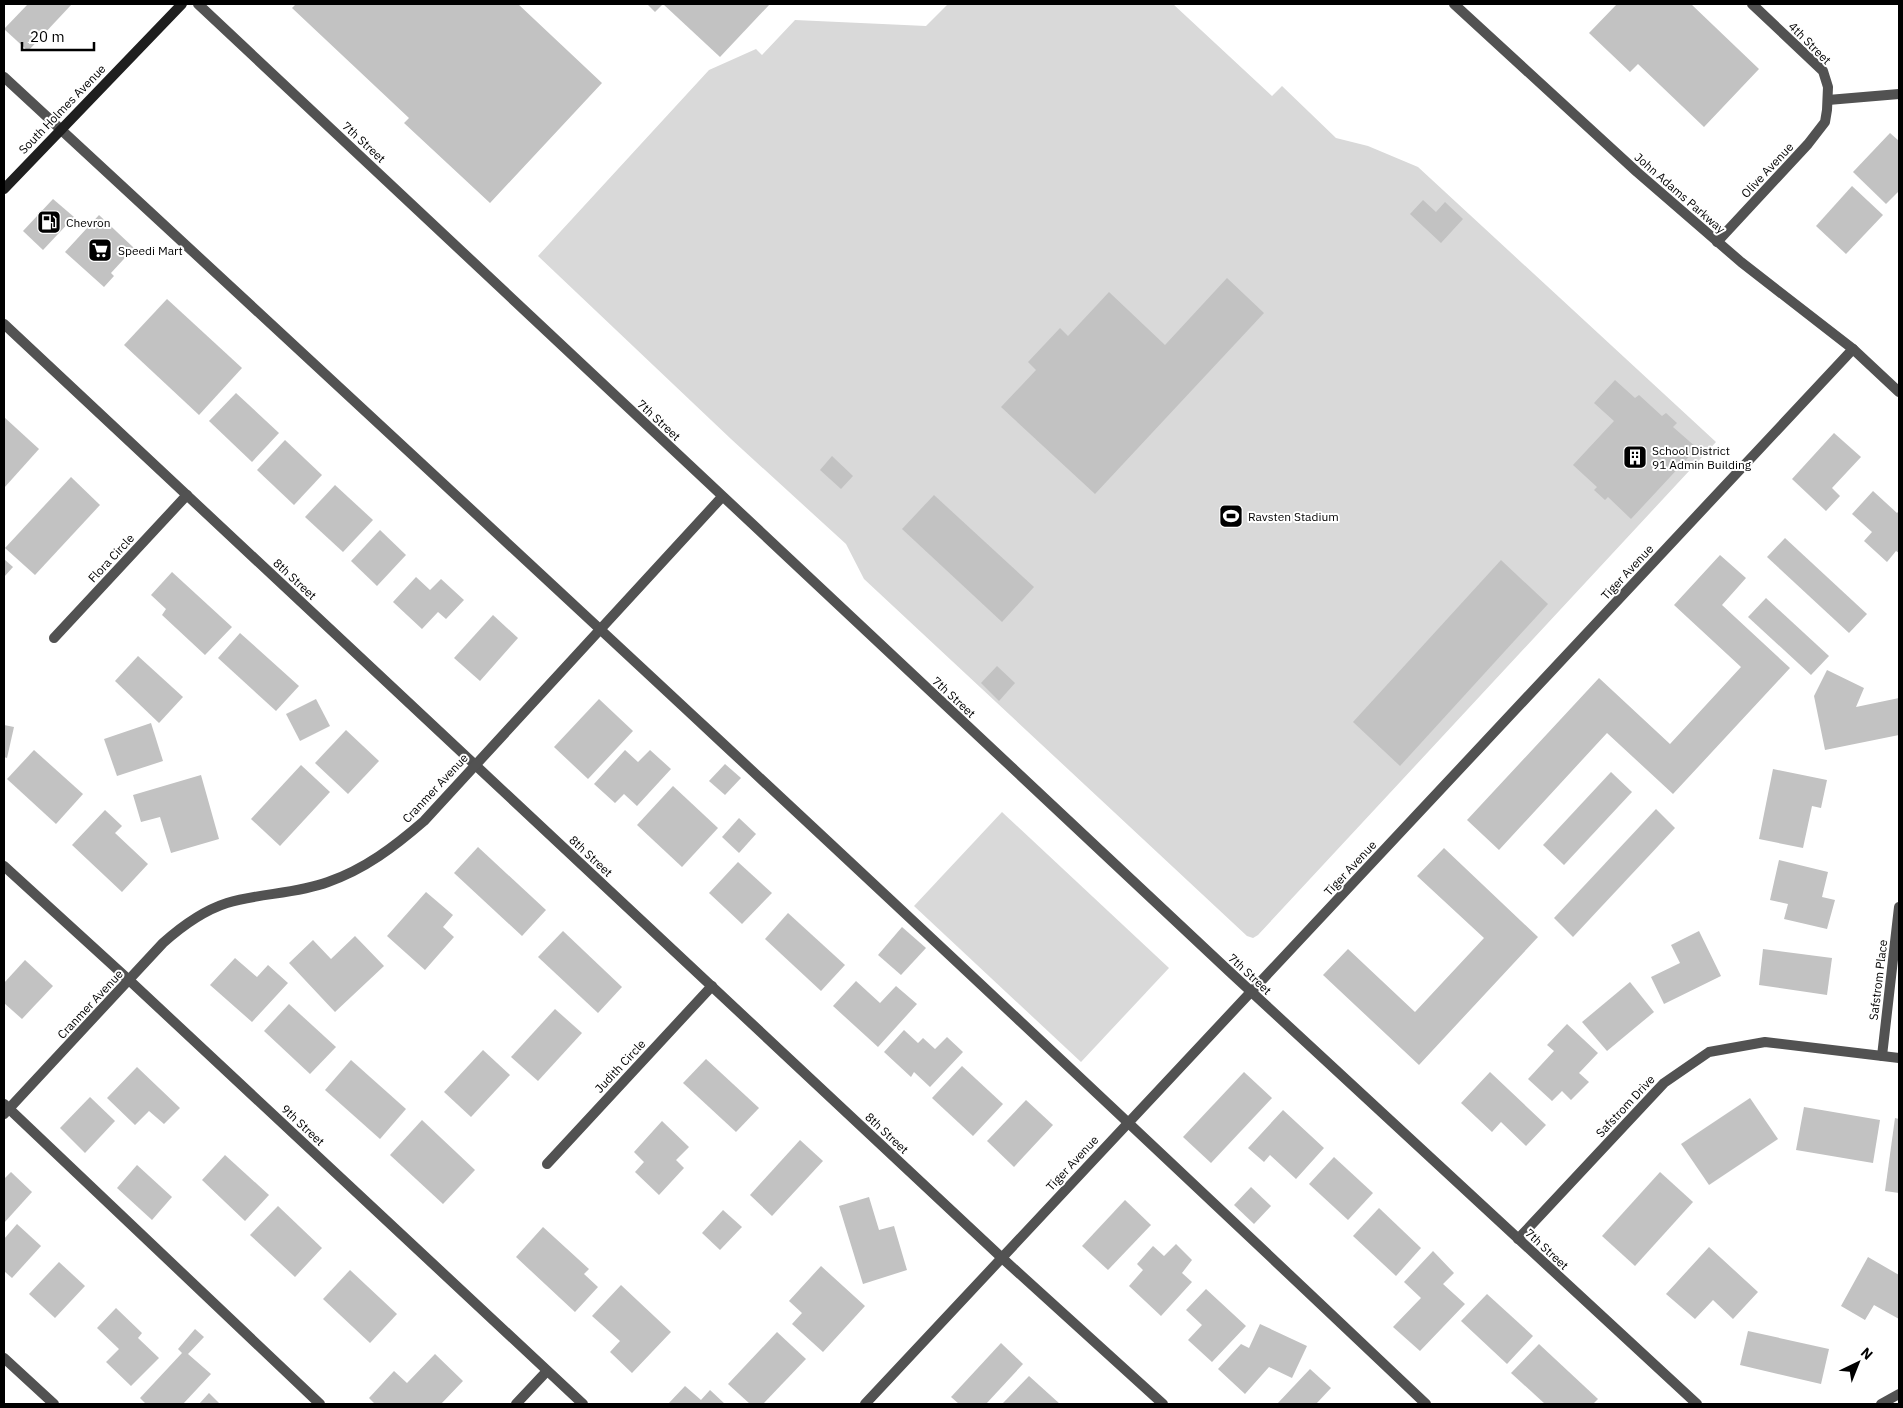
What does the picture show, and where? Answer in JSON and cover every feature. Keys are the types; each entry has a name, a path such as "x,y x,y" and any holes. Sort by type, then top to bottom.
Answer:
{"main road":[{"name":"South Holmes Avenue","path":"4,189 182,4"}],"street":[{"name":"7th Street","path":"198,4 1250,992 1697,1404"},
{"name":"John Adams Parkway","path":"1454,4 1637,172 1717,242 1853,349 1899,392"},
{"name":"4th Street","path":"1757,5 1822,72 1828,87 1828,105"},
{"path":"4,77 601,628 1426,1404"},
{"path":"1828,105 1899,94"},
{"name":"Olive Avenue","path":"1717,242 1808,144 1824,122 1828,105"},
{"name":"8th Street","path":"4,324 1001,1257 1163,1404"},
{"name":"Tiger Avenue","path":"867,1404 1001,1257 1853,349"},
{"name":"Flora Circle","path":"54,638 187,495"},
{"name":"Cranmer Avenue","path":"5,1109 163,943 188,921 227,903 327,883 356,871 387,853 424,821 474,764 722,496"},
{"name":"9th Street","path":"4,866 129,980 583,1404"},
{"name":"Safstrom Place","path":"1882,1056 1899,907"},
{"name":"Judith Circle","path":"547,1164 712,986"},
{"name":"Safstrom Drive","path":"1518,1239 1664,1083 1709,1052 1765,1042 1899,1058"},
{"path":"5,1109 320,1404"},
{"path":"4,1358 54,1404"},
{"path":"516,1404 547,1371"},
{"path":"1881,1404 1899,1394"}],"shaded area":[{"name":"Ravsten Stadium","path":"948,4 1173,4 1272,96 1282,86 1336,138 1368,146 1418,167 1716,442 1258,935 1253,938 1247,936 864,579 846,544 731,439 538,256 709,70 756,49 762,55 795,20 926,26"},
{"path":"1002,812 1169,968 1081,1062 914,906"}],"building":[{"path":"28,4 72,4 28,51 4,29"},
{"path":"296,4 518,4 602,83 490,203 404,123 409,118 292,8"},
{"path":"647,4 663,4 655,12"},
{"path":"663,4 770,4 720,57"},
{"path":"1617,4 1691,4 1759,69 1704,127 1638,64 1630,72 1589,33"},
{"path":"1890,133 1899,141 1899,191 1886,204 1853,172"},
{"path":"1852,186 1883,215 1846,254 1816,226"},
{"path":"53,199 74,217 43,250 23,231"},
{"path":"1423,200 1436,212 1445,202 1463,219 1441,243 1410,214"},
{"name":"Speedi Mart","path":"99,215 134,248 111,273 114,276 104,287 65,252"},
{"path":"1227,278 1264,313 1095,494 1001,407 1036,370 1028,362 1060,328 1068,336 1109,292 1165,345"},
{"path":"167,299 242,368 199,415 124,345"},
{"name":"School District 91 Admin Building","path":"1615,380 1635,398 1639,395 1662,416 1666,413 1677,423 1673,427 1697,448 1631,519 1608,497 1605,500 1594,490 1597,487 1573,465 1614,421 1594,403"},
{"path":"236,393 279,433 252,462 209,421"},
{"path":"4,417 39,449 4,488"},
{"path":"1834,433 1861,457 1832,488 1840,496 1826,511 1792,479"},
{"path":"285,440 322,475 294,505 257,470"},
{"path":"832,456 853,476 841,489 820,470"},
{"path":"71,477 100,505 35,575 5,548"},
{"path":"335,485 373,520 343,552 305,517"},
{"path":"1873,491 1897,513 1899,511 1899,553 1896,551 1887,562 1864,541 1872,532 1852,514"},
{"path":"934,495 1034,587 1002,622 902,529"},
{"path":"380,530 406,555 377,586 351,561"},
{"path":"1785,538 1867,614 1849,633 1767,557"},
{"path":"1720,555 1746,578 1722,605 1790,668 1673,794 1607,733 1499,850 1467,820 1599,678 1670,744 1741,667 1674,605"},
{"path":"4,559 13,567 4,577"},
{"path":"1501,560 1548,604 1400,766 1353,722"},
{"path":"172,572 232,627 205,655 162,615 166,609 151,595"},
{"path":"416,577 430,590 441,579 464,600 446,619 438,612 422,629 393,602"},
{"path":"1766,598 1829,656 1811,675 1748,617"},
{"path":"493,615 518,638 480,681 454,658"},
{"path":"240,633 299,686 276,711 218,658"},
{"path":"138,656 183,697 159,723 115,681"},
{"path":"997,666 1015,683 999,701 981,683"},
{"path":"1827,670 1864,688 1856,707 1899,698 1899,735 1825,750 1814,696"},
{"path":"316,699 330,726 300,741 286,714"},
{"path":"599,699 633,731 588,779 554,747"},
{"path":"151,723 163,761 117,776 104,739"},
{"path":"4,725 14,727 7,758 4,757"},
{"path":"346,730 379,761 348,794 315,763"},
{"path":"34,750 83,794 56,824 7,779"},
{"path":"625,750 638,762 650,750 671,769 637,806 624,794 615,803 594,784"},
{"path":"725,764 741,778 725,795 709,781"},
{"path":"301,765 330,792 280,846 251,819"},
{"path":"1773,769 1827,780 1821,808 1812,806 1803,848 1759,839"},
{"path":"1611,772 1632,792 1564,865 1543,845"},
{"path":"201,775 219,839 171,853 160,817 141,822 133,795"},
{"path":"673,786 718,828 682,867 637,825"},
{"path":"1656,809 1675,828 1573,937 1554,918"},
{"path":"105,810 122,826 115,833 148,864 122,892 72,845"},
{"path":"739,818 756,834 739,853 722,837"},
{"path":"478,847 546,910 522,936 454,873"},
{"path":"1444,848 1538,937 1419,1065 1323,975 1348,949 1415,1012 1484,938 1417,876"},
{"path":"1779,860 1828,872 1822,897 1835,900 1827,929 1784,919 1788,904 1770,900"},
{"path":"738,862 772,893 742,924 709,893"},
{"path":"426,892 453,915 443,927 454,937 425,970 387,936"},
{"path":"788,913 845,965 821,991 765,939"},
{"path":"902,927 926,948 901,975 878,955"},
{"path":"563,931 622,987 598,1013 538,957"},
{"path":"1699,931 1721,976 1664,1004 1651,977 1680,963 1671,945"},
{"path":"355,936 384,966 335,1012 289,963 313,940 331,959"},
{"path":"1763,949 1832,958 1827,995 1759,985"},
{"path":"235,958 257,977 268,965 288,983 252,1022 210,985"},
{"path":"25,960 53,986 22,1019 4,1003 4,983"},
{"path":"856,981 880,1003 896,986 917,1004 878,1047 833,1006"},
{"path":"1630,982 1654,1012 1607,1051 1582,1022"},
{"path":"289,1004 336,1047 310,1074 264,1031"},
{"path":"555,1009 582,1033 538,1081 511,1057"},
{"path":"1567,1024 1598,1053 1579,1073 1589,1082 1571,1100 1562,1091 1552,1101 1528,1079 1554,1051 1547,1045"},
{"path":"904,1030 918,1043 923,1038 935,1049 947,1037 963,1052 930,1087 914,1072 911,1077 884,1052"},
{"path":"483,1050 510,1075 471,1117 444,1092"},
{"path":"706,1059 759,1108 736,1132 683,1083"},
{"path":"351,1060 406,1109 380,1139 325,1090"},
{"path":"962,1066 1003,1104 973,1136 932,1098"},
{"path":"137,1067 180,1108 164,1124 149,1111 135,1125 107,1098"},
{"path":"1244,1072 1272,1098 1211,1163 1183,1137"},
{"path":"1490,1072 1546,1125 1526,1146 1501,1122 1492,1132 1461,1103"},
{"path":"90,1097 115,1121 85,1153 60,1128"},
{"path":"1750,1098 1778,1139 1709,1185 1681,1144"},
{"path":"1026,1100 1053,1125 1014,1167 987,1141"},
{"path":"1804,1107 1880,1120 1873,1163 1796,1150"},
{"path":"1283,1110 1324,1148 1296,1179 1270,1155 1264,1162 1248,1148"},
{"path":"1895,1118 1899,1119 1899,1193 1885,1191"},
{"path":"422,1120 475,1170 443,1204 390,1155"},
{"path":"662,1121 689,1147 676,1160 684,1168 659,1195 635,1172 644,1162 634,1152"},
{"path":"800,1140 823,1161 772,1216 750,1195"},
{"path":"225,1155 269,1195 245,1221 202,1180"},
{"path":"1334,1157 1373,1193 1348,1220 1309,1184"},
{"path":"137,1165 172,1197 152,1220 117,1188"},
{"path":"11,1172 32,1192 4,1223 4,1179"},
{"path":"1660,1172 1693,1202 1635,1266 1602,1236"},
{"path":"1251,1187 1271,1206 1254,1224 1234,1205"},
{"path":"869,1197 879,1230 894,1226 907,1270 863,1284 839,1206"},
{"path":"1125,1200 1151,1225 1108,1270 1082,1246"},
{"path":"278,1206 322,1248 295,1277 250,1235"},
{"path":"1379,1208 1421,1248 1396,1276 1353,1236"},
{"path":"723,1210 742,1227 720,1250 702,1233"},
{"path":"17,1224 41,1246 12,1278 4,1271 4,1239"},
{"path":"543,1227 589,1269 584,1274 598,1287 575,1312 516,1257"},
{"path":"1176,1244 1192,1260 1182,1273 1192,1282 1161,1316 1129,1286 1143,1270 1137,1264 1153,1246 1164,1256"},
{"path":"1709,1247 1758,1292 1733,1319 1713,1300 1695,1319 1666,1294"},
{"path":"1433,1251 1454,1273 1443,1284 1465,1304 1420,1351 1393,1327 1421,1298 1404,1282"},
{"path":"1868,1257 1899,1275 1899,1319 1874,1305 1865,1320 1841,1306"},
{"path":"59,1262 85,1286 55,1318 29,1294"},
{"path":"821,1266 865,1306 823,1352 792,1324 802,1313 789,1301"},
{"path":"350,1270 397,1314 370,1343 323,1299"},
{"path":"621,1285 671,1332 632,1373 610,1352 620,1341 592,1316"},
{"path":"1206,1289 1246,1326 1212,1362 1188,1340 1202,1325 1186,1310"},
{"path":"1487,1294 1533,1336 1507,1364 1461,1321"},
{"path":"116,1308 142,1333 138,1338 159,1358 131,1386 106,1362 119,1349 97,1328"},
{"path":"1260,1324 1307,1346 1292,1378 1269,1367 1245,1394 1218,1369 1241,1344 1249,1348"},
{"path":"195,1329 204,1337 188,1354 211,1374 183,1404 146,1404 140,1398 182,1353 178,1349"},
{"path":"1748,1331 1829,1349 1821,1384 1740,1365"},
{"path":"777,1332 806,1359 763,1404 750,1404 728,1384"},
{"path":"1001,1343 1023,1364 986,1404 959,1404 951,1397"},
{"path":"1539,1344 1598,1399 1593,1404 1545,1404 1511,1373"},
{"path":"435,1354 463,1381 441,1404 375,1404 369,1398 394,1371 407,1383"},
{"path":"1310,1369 1331,1388 1316,1404 1277,1404"},
{"path":"1029,1376 1060,1404 1002,1404"},
{"path":"685,1386 701,1400 710,1390 725,1404 668,1404"},
{"path":"209,1393 220,1404 199,1404"}],"place":[{"name":"Chevron","path":"49,222"},
{"name":"Speedi Mart","path":"100,250"},
{"name":"School District 91 Admin Building","path":"1635,457"},
{"name":"Ravsten Stadium","path":"1231,516"}]}
